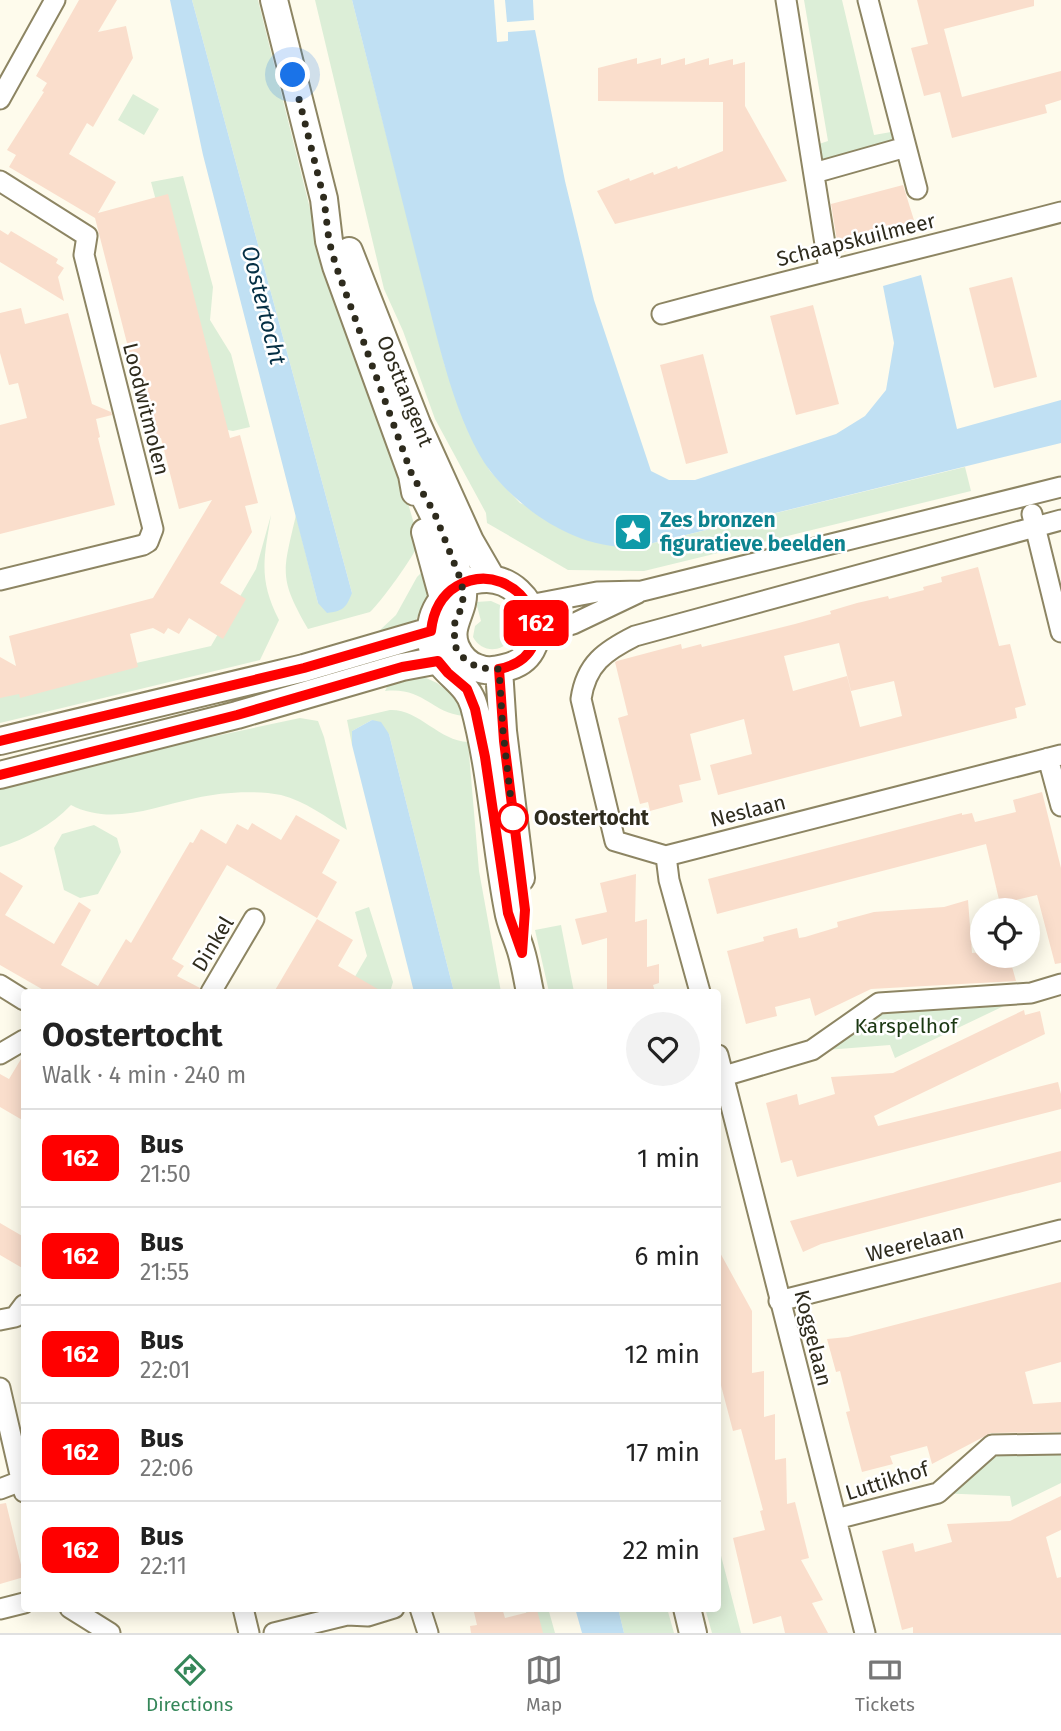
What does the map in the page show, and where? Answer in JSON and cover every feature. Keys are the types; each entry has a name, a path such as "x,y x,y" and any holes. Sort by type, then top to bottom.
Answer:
{"main road":[{"name":"Oosttangent","path":"274,0 324,199 329,241 336,266 412,475 434,512 453,591"},
{"name":"Oosttangent","path":"324,199 342,233 417,424 470,541 492,579"},
{"path":"477,579 492,579 513,589 529,605 537,635 527,655 519,662 499,669 478,668 433,649 431,631 436,608 453,591 477,579"},
{"path":"453,591 463,604 454,625 448,673 467,689 475,709 485,757 508,913 522,953 529,989"},
{"path":"0,741 304,668 431,631"},
{"path":"0,775 237,715 402,667 449,658"},
{"path":"499,669 504,741 525,910 522,953"},
{"path":"688,1612 693,1633"}],"street":[{"path":"0,99 55,0"},
{"path":"786,0 829,269"},
{"path":"868,0 917,188"},
{"path":"814,173 906,147"},
{"name":"Loodwitmolen","path":"0,181 87,236 85,256 153,529 148,542 143,545 0,580"},
{"name":"Schaapskuilmeer","path":"662,314 829,269 1061,212"},
{"path":"537,635 573,624 642,591 1061,487"},
{"path":"1027,497 1061,632"},
{"path":"699,989 669,880 666,856 615,841 582,699 588,672 609,649 635,636 1061,520"},
{"path":"529,605 597,592 642,591"},
{"path":"1055,757 1061,806"},
{"name":"Neslaan","path":"666,856 1055,757"},
{"name":"Dinkel","path":"213,989 254,919"},
{"path":"723,1076 812,1050 879,1003 1031,993 1061,984"},
{"path":"0,985 21,996"},
{"path":"0,1054 21,1042"},
{"name":"Koggelaan","path":"721,1068 865,1633"},
{"name":"Weerelaan","path":"779,1301 1061,1230"},
{"path":"0,1320 15,1317 21,1309"},
{"path":"0,1388 21,1477"},
{"name":"Luttikhof","path":"836,1519 937,1493 992,1445 1061,1444"},
{"path":"0,1489 21,1486"},
{"path":"0,1609 21,1604"},
{"path":"76,1612 110,1633"},
{"path":"244,1612 249,1633"},
{"path":"274,1633 347,1615 368,1616 381,1612"},
{"path":"421,1612 428,1633"}],"green space":[{"path":"192,0 258,0 327,277 352,353 405,493 419,541 398,577 370,612 308,629 292,597 286,574 296,515 318,603 352,593"},
{"path":"315,0 352,0 445,366 466,426 490,471 520,503 627,547 965,467 971,491 644,571 568,570 487,523 486,513 435,419 403,331 384,289"},
{"path":"804,0 842,0 874,135 891,132 893,144 816,163 813,146 828,141"},
{"path":"133,94 159,109 144,135 118,120"},
{"path":"183,176 213,287 210,320 231,354 250,427 233,431 217,428 151,182"},
{"path":"271,515 264,568 268,592 279,620 260,660 0,723 0,694 211,646 256,569"},
{"path":"425,569 429,592 416,620 410,626 383,635 379,631 396,615 417,577"},
{"path":"491,601 509,609 516,625 511,640 492,649 478,644 473,637 475,626 481,621 476,602"},
{"path":"422,676 437,683 463,703 463,716 442,710 409,693 385,691 391,679"},
{"path":"390,710 400,711 448,736 468,742 479,871 500,989 453,989 389,734 372,720 352,731 352,745 347,720"},
{"path":"300,718 318,721 347,830 290,798 271,793 238,792 206,796 133,813 102,814 71,805 56,819 38,830 0,847 0,782"},
{"path":"94,825 117,838 121,852 98,894 80,898 64,890 54,848 62,834"},
{"path":"369,907 393,982 391,989 348,989 367,956 355,912"},
{"path":"561,925 573,989 548,989 535,930"},
{"name":"Karspelhof","path":"1031,993 895,1058 890,1045 813,1051 879,1003"},
{"path":"1061,1444 1061,1483 1012,1507 1010,1496 937,1493 992,1445"},
{"path":"721,1556 741,1633 712,1633 706,1612 721,1612"},
{"path":"526,1612 549,1612 555,1633 532,1633"},
{"path":"619,1612 668,1612 674,1633 624,1633"}],"water":[{"path":"170,0 192,0 352,593 346,605 337,611 327,613 318,603 203,155"},
{"path":"352,0 494,0 497,42 508,41 508,32 535,30 565,181 594,300 651,471 669,480 695,480 836,434 865,416 886,390 894,343 883,286 921,275 957,429 1061,400 1061,443 637,546 588,541 551,524 518,500 491,472 458,407 435,330"},
{"path":"505,0 533,0 534,20 507,22"},
{"path":"372,720 381,722 389,734 453,989 413,989 352,745 352,731"},
{"path":"576,1612 619,1612 624,1633 582,1633"}],"building":[{"path":"79,0 117,0 98,32 126,26 133,58 93,127 87,123 69,154 116,182 98,213 168,194 230,438 240,435 258,503 245,506 252,532 220,583 246,599 223,639 189,618 179,634 168,628 164,634 153,628 130,634 138,667 20,698 19,694 0,698 0,657 16,666 9,636 153,598 212,500 179,509 161,438 152,441 95,218 9,167 16,155 7,150 47,83 36,76"},
{"path":"917,0 1034,0 1034,6 944,29 962,97 1061,71 1061,100 1045,105 1047,113 952,138 940,92 924,96 911,48 928,44"},
{"path":"637,58 637,64 661,58 661,65 685,58 685,65 709,58 709,65 733,59 733,65 745,62 745,106 787,181 615,224 597,191 629,178 630,181 653,172 654,175 677,166 678,169 723,151 723,102 598,101 598,68"},
{"path":"903,185 918,233 839,253 831,204"},
{"path":"0,230 8,235 11,231 58,259 56,263 64,268 58,277 64,301 0,262"},
{"path":"1012,277 1037,377 994,388 969,288"},
{"path":"813,305 839,404 796,415 770,316"},
{"path":"21,308 25,324 68,313 92,404 111,412 112,415 96,419 98,438 115,505 0,534 0,425 27,418 18,383 9,385 0,353 0,313"},
{"path":"703,354 728,453 686,464 660,365"},
{"path":"978,567 999,646 1010,644 1026,705 1015,708 1017,718 718,795 710,765 752,754 744,719 690,734 701,780 679,785 683,802 650,811 648,802 640,804 618,718 628,715 615,662 681,644 682,649 701,644 702,647 795,624 857,603 888,596 889,599 924,590 923,587 942,582 941,577","holes":["839,643 851,691 894,681 902,716 860,727 847,676 793,691 784,656"]},
{"path":"1042,792 1061,868 1061,963 1055,964 1040,898 1037,895 999,898 986,844 717,914 708,879 962,813 972,813 975,822 1016,812 1013,800"},
{"path":"296,815 340,840 322,873 337,882 317,918 227,865 172,959 184,966 177,976 200,989 42,989 0,965 0,872 23,886 5,915 54,944 79,902 91,910 61,965 98,986 126,939 131,943 190,842 193,843 201,829 226,844 237,824 248,830 252,823 281,840"},
{"path":"636,874 635,922 647,919 647,967 659,964 659,983 653,985 654,989 607,989 607,938 582,945 575,919 607,912 600,883"},
{"path":"968,900 970,968 1012,968 1016,981 871,989 815,1016 810,998 775,1007 777,1016 746,1024 727,951 797,928 799,938 805,937 838,927 837,922 874,912 944,907"},
{"path":"317,919 353,940 338,966 378,989 276,989"},
{"path":"1024,1010 1025,1015 1040,1011 1045,1034 874,1116 878,1126 1058,1082 1061,1109 797,1177 792,1160 781,1163 766,1103 797,1094 799,1105 835,1094 831,1077 893,1073"},
{"path":"21,1059 21,1119 0,1107 0,1074 9,1079"},
{"path":"1061,1151 1061,1182 821,1244 803,1252 790,1221"},
{"path":"0,1223 21,1235 21,1267 0,1255"},
{"path":"721,1254 752,1311 752,1373 764,1371 764,1417 775,1414 775,1460 786,1458 787,1504 795,1502 809,1558 801,1560 823,1600 812,1603 828,1633 785,1633 781,1616 753,1624 733,1538 765,1530 760,1511 763,1510 741,1429 733,1431 721,1385"},
{"path":"1061,1282 1061,1362 1025,1372 1033,1404 1061,1402 1061,1432 991,1433 932,1464 927,1446 890,1456 893,1464 862,1472 846,1412 850,1411 840,1371 836,1372 827,1339 848,1337"},
{"path":"1061,1496 1061,1530 1046,1537 1057,1578 1061,1577 1061,1633 913,1633 913,1627 902,1630 882,1551 913,1543 915,1552 952,1542 947,1524 1010,1521"},
{"path":"6,1503 21,1565 21,1578 0,1584 0,1504"},
{"path":"474,1612 503,1612 505,1618 538,1612 543,1633 471,1633 470,1626 477,1625"}],"bus line":[{"name":"162","path":"0,741 304,668 398,642 431,631 436,608 452,589 462,583 492,579 507,584 520,593 529,605 537,635 527,655 510,667 499,669 504,741 525,910 522,953 508,913 485,757 472,697 438,661 402,667 237,715 0,775"}],"place":[{"name":"Zes bronzen figuratieve beelden","path":"633,532"},
{"name":"Oostertocht","path":"513,818"}],"route":[{"path":"293,75 324,199 329,241 336,266 412,475 434,512 462,583 463,604 454,625 455,646 468,663 478,668 499,669 513,818"}]}
